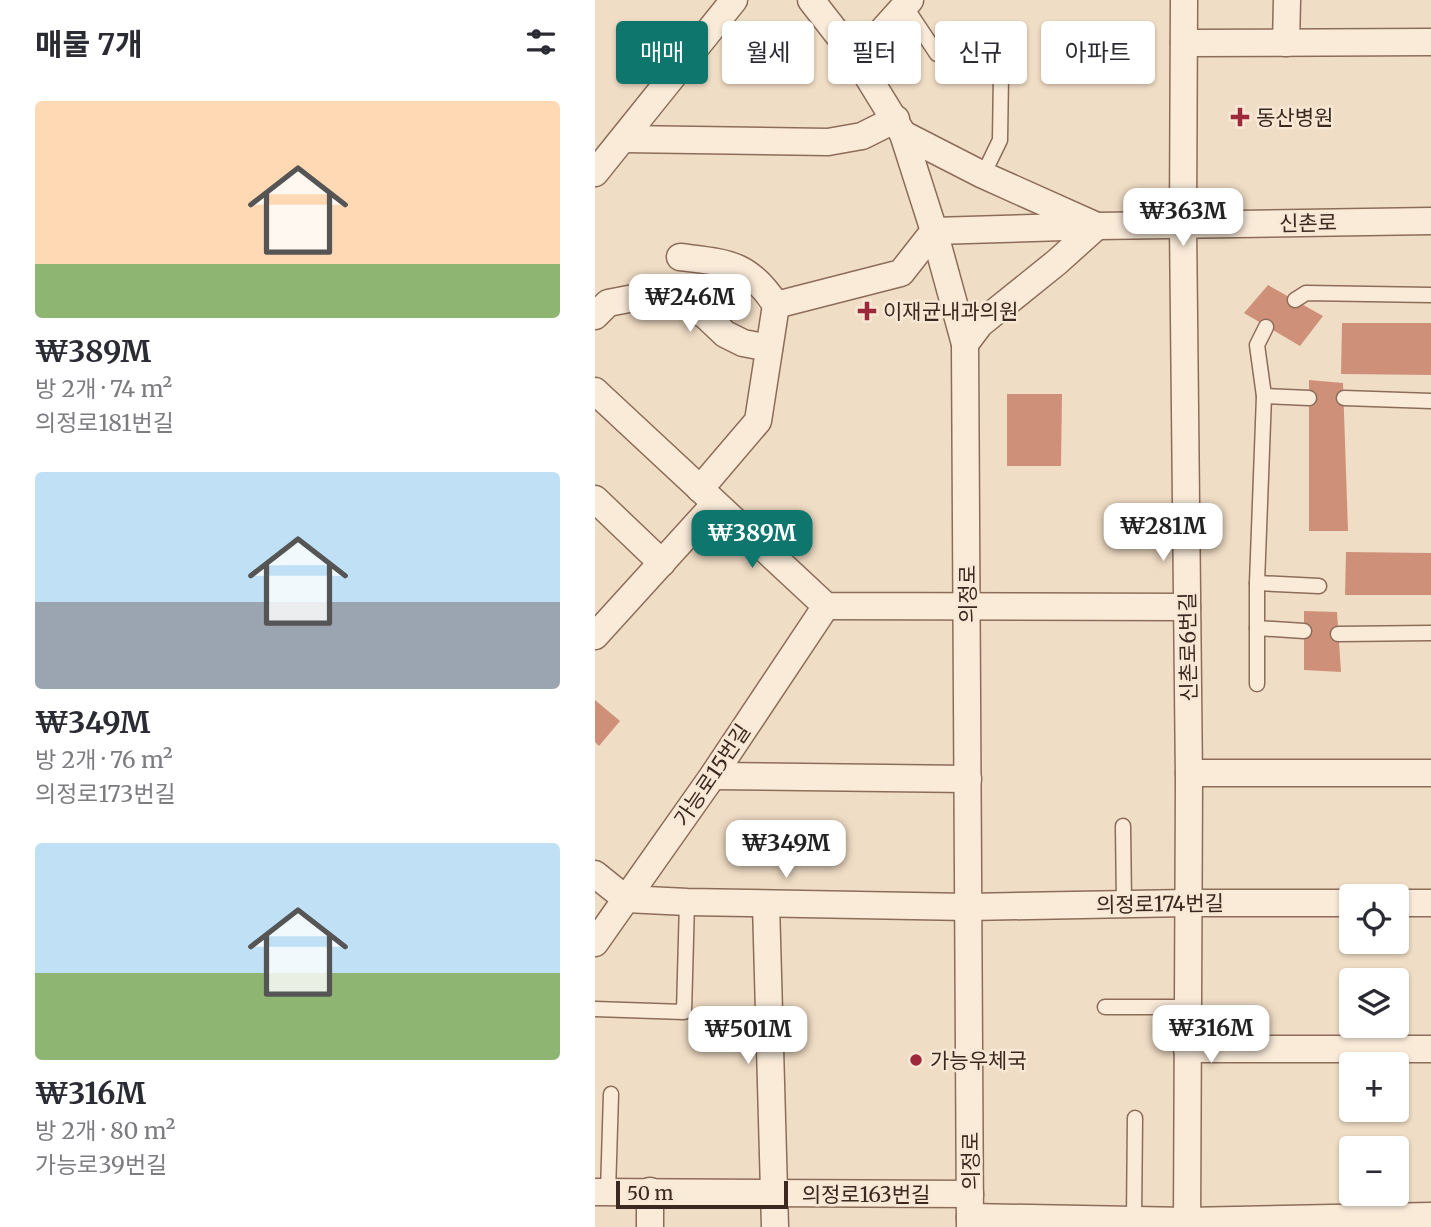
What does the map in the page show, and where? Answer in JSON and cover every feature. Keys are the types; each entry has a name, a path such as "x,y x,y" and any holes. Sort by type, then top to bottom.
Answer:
{"street":[{"path":"595,173 734,0"},
{"name":"의정로","path":"811,0 828,22"},
{"name":"신촌로6번길","path":"1184,0 1183,224 1189,773 1187,1224"},
{"path":"1286,43 1287,0"},
{"path":"891,21 907,3"},
{"path":"1184,43 1431,41"},
{"name":"의정로","path":"873,84 899,126 934,230 965,344 970,1213"},
{"path":"624,139 828,142 899,126 983,175 1097,226 980,324 965,344"},
{"name":"신촌로","path":"934,230 1431,221"},
{"path":"776,305 901,272 934,230"},
{"path":"595,636 662,562 758,421 776,305 765,288 747,271 729,263 680,257"},
{"path":"595,316 608,303 639,297 673,299 705,315 725,334 743,343 769,348"},
{"path":"595,391 827,606 1187,607"},
{"path":"595,499 662,562"},
{"name":"가능로15번길","path":"595,943 827,606"},
{"path":"1189,773 1431,773"},
{"path":"713,775 968,779"},
{"path":"595,874 626,899"},
{"name":"의정로174번길","path":"626,899 968,907 1339,903"},
{"path":"1409,903 1431,903"},
{"path":"766,904 775,1227"},
{"path":"1187,1049 1431,1049"},
{"path":"650,1191 650,1227"},
{"name":"의정로163번길","path":"601,1192 774,1194 970,1213 1187,1224 1431,1216"}],"lane":[{"path":"907,3 937,54 958,56 1001,74 1000,140 983,175"},
{"path":"1295,300 1306,293 1431,295"},
{"path":"1257,684 1257,583 1264,396 1257,345 1266,327"},
{"path":"1264,396 1309,398"},
{"path":"1344,398 1431,401"},
{"path":"1257,583 1319,586"},
{"path":"1257,628 1304,631"},
{"path":"1338,634 1431,633"},
{"path":"1123,827 1124,904"},
{"path":"595,1009 684,1012 687,902"},
{"path":"1105,1007 1187,1007"},
{"path":"601,1192 611,1094"},
{"path":"1134,1220 1135,1118"}],"building":[{"path":"1268,285 1323,316 1300,346 1244,313"},
{"path":"1342,323 1431,323 1431,375 1341,374"},
{"path":"1309,380 1343,383 1348,531 1309,531"},
{"path":"1007,394 1062,394 1061,466 1007,466"},
{"path":"1346,552 1431,553 1431,595 1345,595"},
{"path":"1304,611 1337,612 1341,672 1304,670"},
{"path":"595,700 620,721 599,746 595,742"}],"place":[{"name":"동산병원","path":"1240,117"},
{"name":"이재균내과의원","path":"867,311"},
{"name":"가능우체국","path":"916,1060"}]}
